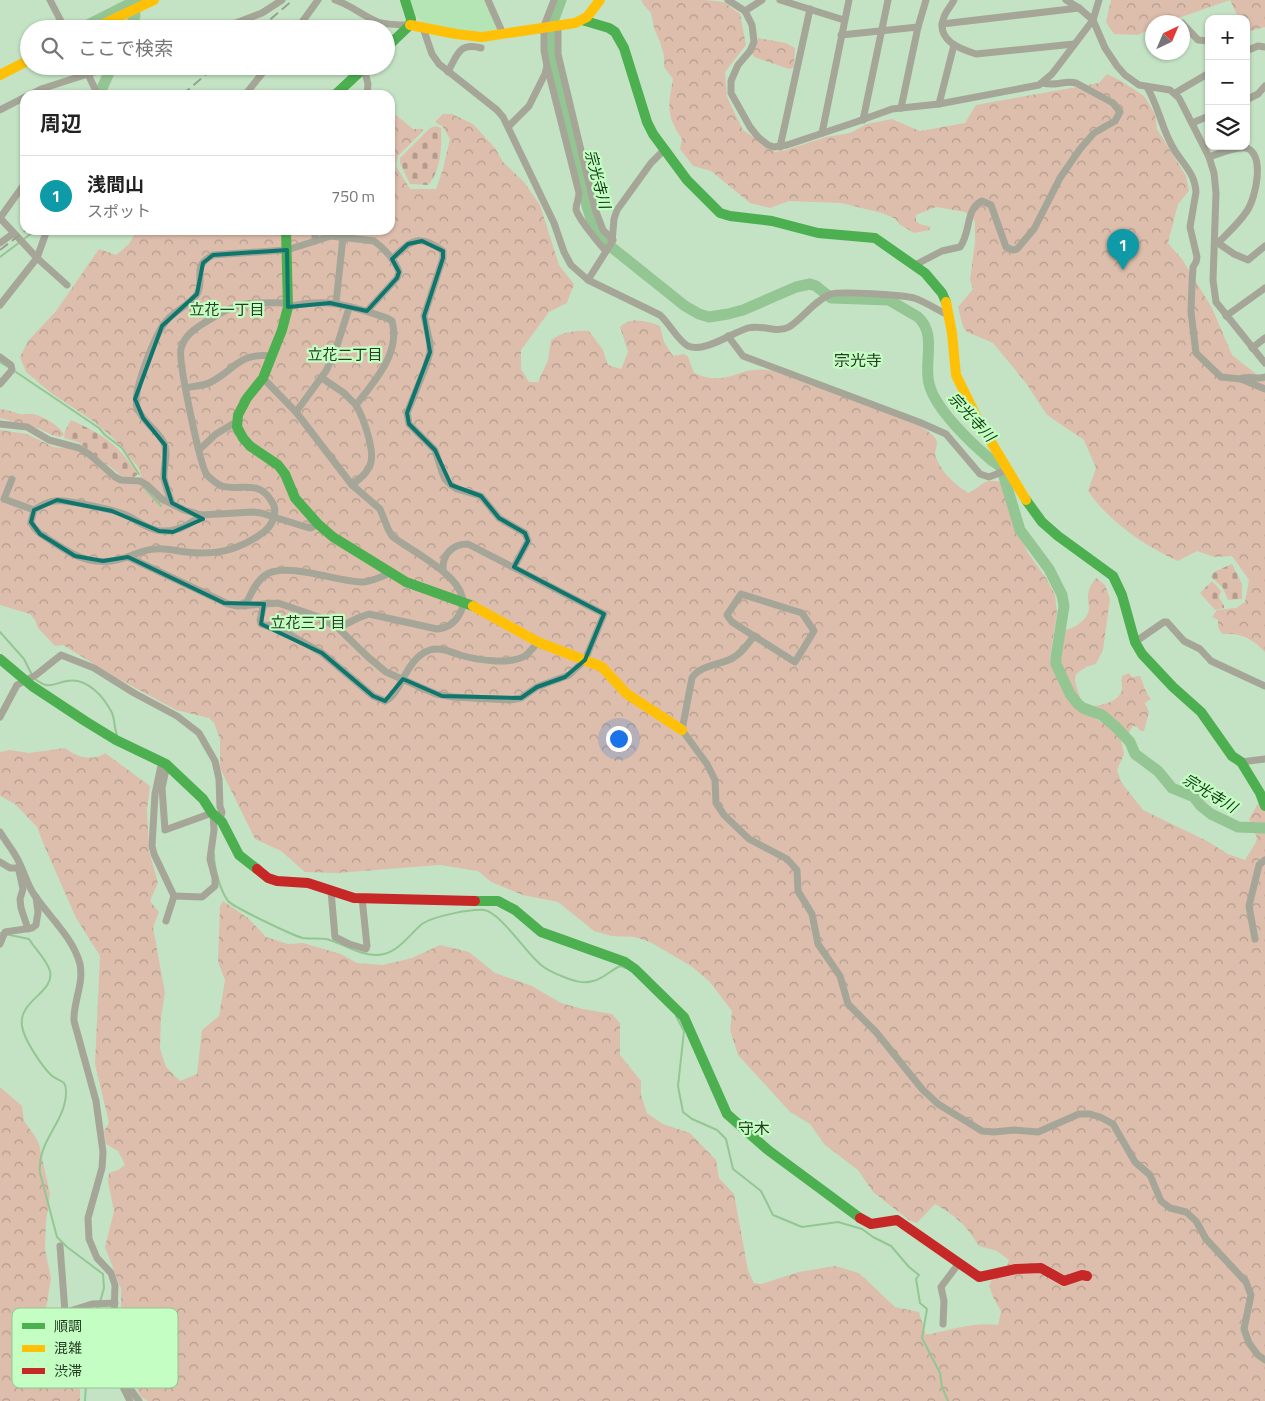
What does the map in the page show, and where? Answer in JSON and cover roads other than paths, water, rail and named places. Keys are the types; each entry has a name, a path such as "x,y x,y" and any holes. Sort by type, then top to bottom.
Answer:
{"main road":[{"path":"112,20 154,0"},
{"path":"395,39 410,25 411,19 405,0"},
{"path":"410,25 482,37 551,27 582,20 587,17 600,0"},
{"path":"582,20 610,28 615,32 620,39 630,64 646,122 687,180 720,213 772,221 818,233 876,238 915,264 925,273 942,293 947,306 956,375 1003,472 1042,522 1058,536 1114,576 1122,595 1136,642 1142,654 1154,668 1201,712 1232,756 1242,762 1260,793 1265,806"},
{"path":"0,75 20,65"},
{"path":"340,90 356,75"},
{"path":"286,235 288,306 282,330 263,378 241,407 236,422 239,433 247,443 271,459 282,470 295,498 318,524 333,536 406,582 464,602 538,642 602,667 627,694 682,730"},
{"path":"0,659 30,678 116,740 165,763 203,799 239,855 268,878 278,881 308,883 354,898 498,901 515,910 541,932 630,965 684,1017 724,1111 745,1131 866,1222 871,1224 897,1220 979,1277 1016,1269 1041,1268 1064,1281 1082,1275 1088,1276"}],"street":[{"path":"50,0 60,20"},
{"path":"245,20 262,14 282,0"},
{"path":"303,20 318,0"},
{"path":"335,0 376,20"},
{"path":"488,0 503,34"},
{"path":"554,0 551,27 544,50 546,66 578,193 577,211 580,219 585,223 598,244 606,251"},
{"path":"728,0 745,11 752,25 754,42 750,51 738,64 731,81 731,93 750,127 758,137 768,145 780,147 892,109 939,104 1031,88 1043,83 1052,74 1092,20 1099,0"},
{"path":"745,11 762,0"},
{"path":"780,0 844,20"},
{"path":"822,133 849,0"},
{"path":"863,120 888,0"},
{"path":"901,108 918,27 926,0"},
{"path":"954,0 945,13 942,24 944,35 954,45 976,54 1074,44"},
{"path":"1066,0 1079,8 1092,20 1105,48 1125,76 1147,87 1164,88 1175,92 1192,123 1209,156 1214,173 1217,243 1212,280 1216,302 1265,363"},
{"path":"1076,0 1079,8"},
{"path":"942,24 1079,8"},
{"path":"780,147 810,9"},
{"path":"395,25 410,25"},
{"path":"551,27 595,210 604,230 613,241"},
{"path":"841,35 918,27"},
{"path":"423,28 432,54 448,72 497,110 509,126 554,223 564,252 571,265 588,280 660,315 686,345 698,349 749,328 760,327 778,330 788,327 824,298 832,294 872,294 907,297 916,299 948,315"},
{"path":"1190,32 1198,40 1205,41"},
{"path":"448,72 460,50 464,47 469,45 481,48"},
{"path":"939,104 954,45"},
{"path":"1250,49 1258,46 1265,47"},
{"path":"509,126 529,106 545,74 546,66"},
{"path":"1175,92 1205,74"},
{"path":"39,90 85,75"},
{"path":"88,75 95,90"},
{"path":"249,90 261,75"},
{"path":"366,75 367,90"},
{"path":"915,264 942,251 960,246 965,238 972,209 982,201 988,202 991,205 1004,243 1010,249 1017,248 1034,229 1060,178 1080,149 1090,137 1112,123 1120,115 1120,112 1113,103 1076,83 1052,85 1043,83"},
{"path":"1250,98 1258,94 1265,86"},
{"path":"1147,87 1159,112 1165,132 1176,153 1192,173 1196,186 1190,227 1197,260 1193,267 1192,284 1194,348 1199,356 1221,377 1240,379 1265,377"},
{"path":"0,110 20,100"},
{"path":"1192,123 1205,118"},
{"path":"1209,156 1246,148 1255,154 1260,163 1256,188 1250,206 1243,217 1217,243"},
{"path":"588,280 613,241 614,219 618,210 651,163 664,150"},
{"path":"20,190 0,218 37,258 67,285"},
{"path":"0,243 14,233"},
{"path":"1,302 37,258 46,235"},
{"path":"315,235 315,241"},
{"path":"172,503 164,478 165,445 143,418 135,399 156,337 167,320 197,294 200,283 199,271 208,258 213,255 287,250 331,236 374,241 392,259 400,272 397,278 366,311"},
{"path":"336,303 343,237"},
{"path":"392,259 415,240 422,241 444,252 444,258 424,316 430,352 407,413 407,420 435,450 445,479 451,485 457,489 482,496 499,518 525,533 528,541 514,567"},
{"path":"1217,243 1248,260 1265,246"},
{"path":"1226,316 1265,288"},
{"path":"201,515 190,524 173,532 159,531 127,515 112,510 57,500 44,504 34,510 31,518 33,528 75,556 103,561 128,557 156,548 202,554 225,552 260,535 269,528 275,510 268,494 254,487 228,487 220,485 205,472 182,371 180,351 183,343 192,331 232,307 260,302 288,306 307,302 336,303 366,311 392,321 394,337 387,360 379,377 356,405"},
{"path":"296,412 322,378 335,352 349,308"},
{"path":"728,336 743,356 919,422 946,434 980,474 989,477 1003,472"},
{"path":"1252,348 1265,338"},
{"path":"0,356 11,364 12,370 0,384"},
{"path":"186,388 211,382 240,361 251,356 272,356"},
{"path":"263,378 296,412 352,485 380,509 392,536 443,570 457,588 464,602 458,618 443,628 432,628 369,614 338,628"},
{"path":"322,378 356,405 367,434 372,459 368,470 352,485"},
{"path":"1240,379 1265,389"},
{"path":"200,449 216,434 236,422"},
{"path":"0,424 26,427 44,438 79,448 90,454 115,477 124,480 140,481 162,499 184,510 201,515 253,512 310,528 318,524"},
{"path":"12,478 4,499 34,510"},
{"path":"128,557 233,606 278,604 319,617 338,628 379,667 442,696 510,700 521,698 537,687 565,677 585,660 604,614 468,544 456,545 450,550 442,564 443,570"},
{"path":"245,606 258,581 263,576 274,572 306,572 362,582 376,580 390,573"},
{"path":"741,594 802,613 814,631 795,662 754,636 732,622 726,615 741,594"},
{"path":"264,604 260,620 262,624 287,633 322,653 378,700 385,701 388,700 416,659 430,650 438,649 477,659 511,660 523,657 538,642"},
{"path":"1136,642 1164,622 1167,622 1184,641 1200,649 1211,661 1265,686"},
{"path":"754,636 743,650 732,658 695,672 692,678 682,730 707,764 715,780 716,803 724,815 749,839 786,858 797,870 798,891 812,914 818,944 840,976 848,1004 876,1032 922,1089 938,1104 982,1131 1014,1130 1038,1132 1080,1114 1100,1117 1113,1124 1135,1162 1150,1175 1161,1201 1170,1208 1186,1212 1191,1216 1206,1239 1246,1282 1251,1295 1244,1329 1249,1343 1258,1355 1265,1360"},
{"path":"0,717 17,686 57,657 63,655 94,668 134,693 177,716 199,733 215,761 219,778 220,807 222,812 215,816 165,830 162,788 165,763"},
{"path":"1242,762 1265,759"},
{"path":"165,763 155,794 152,846 174,896 166,921"},
{"path":"174,896 202,897 215,886 215,878 210,860 215,816"},
{"path":"0,832 36,897 70,943 80,964 81,980 74,1021 96,1101 104,1159 90,1209 89,1239 97,1258 113,1278 115,1285 115,1308"},
{"path":"1256,939 1249,906 1259,865 1265,860"},
{"path":"0,862 10,868 20,868"},
{"path":"20,868 23,889 20,899 21,908 28,929"},
{"path":"331,890 335,938 366,949 362,898"},
{"path":"0,944 4,934 28,929 36,925 38,912 36,897"},
{"path":"60,1246 65,1308"},
{"path":"944,1324 944,1301 941,1287 959,1263"},
{"path":"82,1308 115,1303"},
{"path":"125,1388 130,1401"},
{"path":"131,1388 139,1401"}],"waterway":[{"path":"98,20 137,0"},
{"name":"宗光寺川","path":"561,0 552,24 551,50 587,206 593,225 605,242 685,306 709,317 743,310 796,287 810,284 816,286 831,298 889,300 918,317 924,324 927,332 928,378 939,406 964,435 1001,467 1020,530 1049,569 1062,595 1064,606 1056,664 1070,694 1083,708 1102,715 1117,728 1130,742 1135,754 1158,771 1172,788 1194,797 1211,814 1238,827 1265,828"},
{"path":"133,2 135,16 133,20"},
{"path":"101,90 108,75"},
{"path":"24,239 29,235"},
{"path":"0,257 20,242"},
{"path":"0,362 8,367"},
{"path":"16,372 99,428 122,448 139,474"},
{"path":"143,486 161,506"},
{"path":"0,632 24,659 32,675"},
{"path":"35,679 47,685 67,681 81,682 88,685 100,695 109,707 117,735"},
{"path":"214,854 218,879 228,901 264,921 303,938 326,939 361,953 384,954 395,949 427,921 452,914 484,910 498,918 541,965 561,976 578,982 589,982 597,980 620,966 626,968"},
{"path":"0,933 29,939 44,959 50,971 50,979 47,985 30,1003 22,1017 23,1032 34,1052 47,1071 64,1083 66,1088 62,1112 43,1151 40,1173 57,1237 67,1247 103,1274 104,1288 100,1302"},
{"path":"676,1016 684,1031 678,1086 683,1112 692,1119 717,1130 726,1139 733,1169 761,1191 773,1215 802,1227 838,1222 862,1229 891,1246 909,1267 919,1275 916,1279 920,1303 927,1309 922,1338 940,1373 942,1387 948,1401"},
{"path":"85,1401 86,1388"}],"railway":[{"path":"270,20 293,0"},
{"path":"188,90 205,75"},
{"path":"0,250 20,235"}],"place":[{"name":"浅間山","path":"1123,270"}],"district":[{"name":"立花一丁目","path":"227,309"},
{"name":"立花二丁目","path":"345,354"},
{"name":"宗光寺","path":"858,360"},
{"name":"立花三丁目","path":"308,622"},
{"name":"守木","path":"754,1128"}]}
